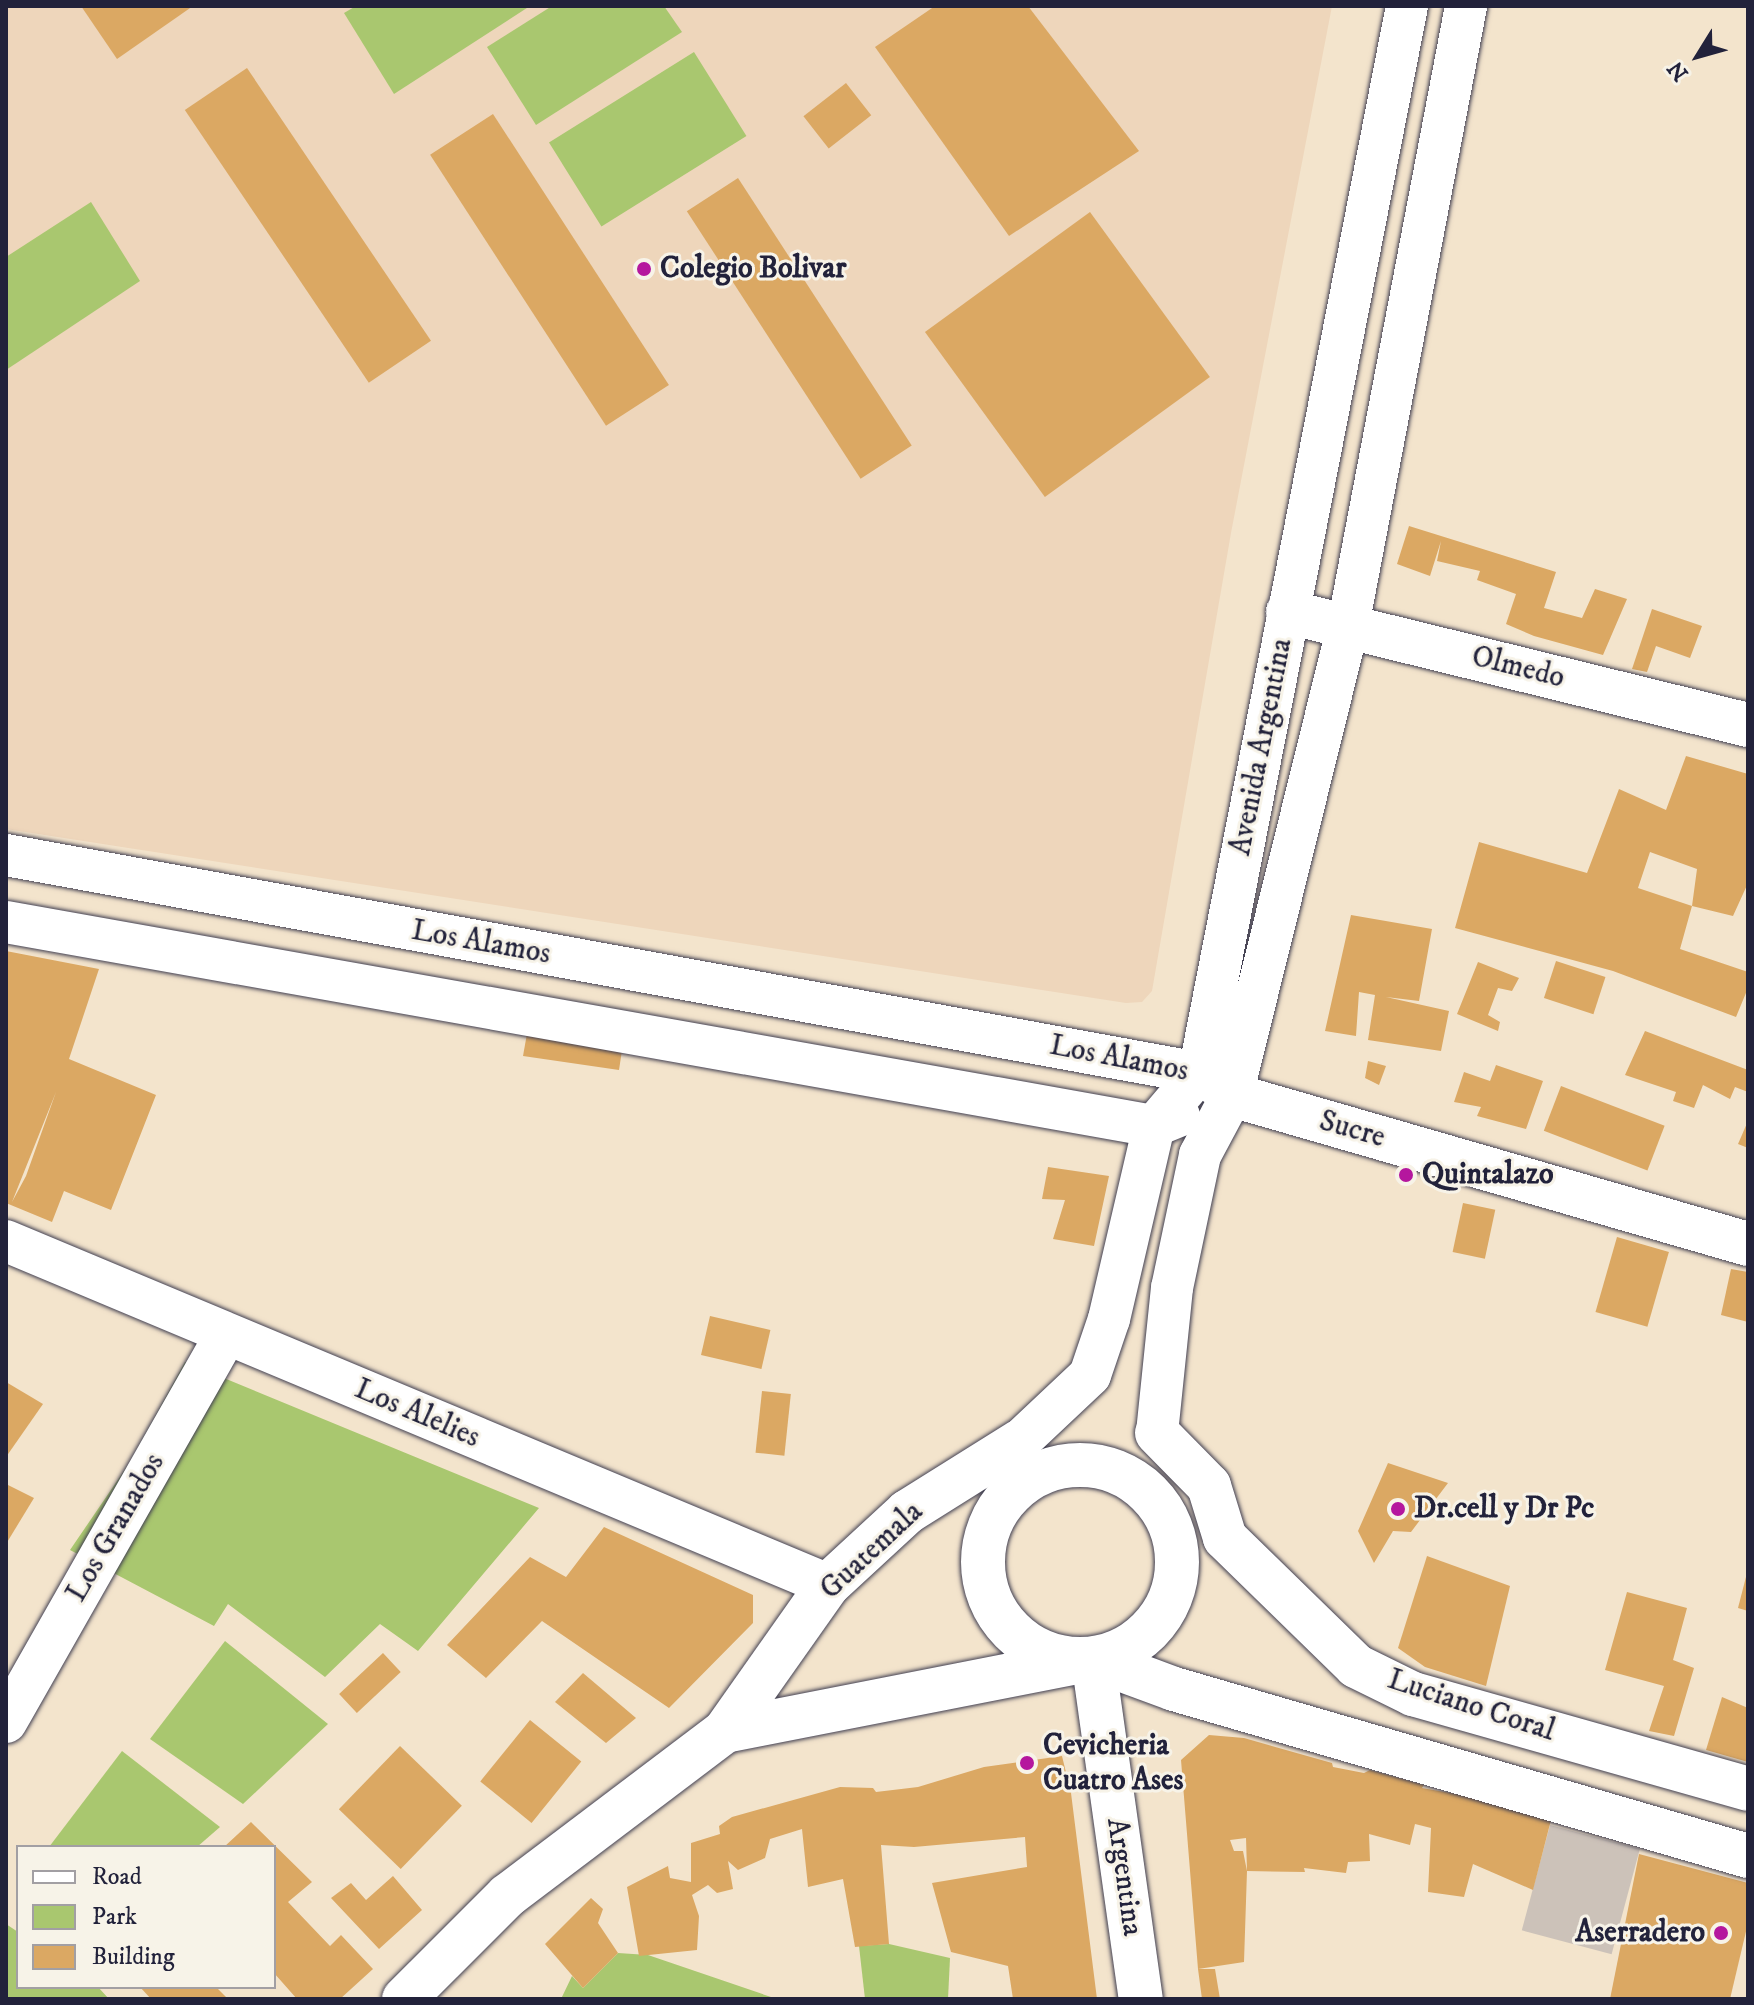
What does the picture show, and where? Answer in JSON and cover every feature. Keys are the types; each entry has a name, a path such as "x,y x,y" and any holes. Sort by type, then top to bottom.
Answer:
{"main road":[{"name":"Olmedo","path":"1288,612 1748,725"},
{"name":"Sucre","path":"1216,1084 1748,1244"},
{"name":"Luciano Coral","path":"1157,1433 1209,1486 1225,1538 1356,1666 1413,1694 1748,1789"},
{"name":"Guatemala","path":"404,1999 507,1896 725,1731 828,1585 907,1512 1020,1441"},
{"path":"1077,1464 1101,1467 1146,1490 1161,1508 1177,1550 1177,1571 1164,1613 1134,1644 1093,1659 1050,1655 1013,1632 999,1615 983,1574 988,1531 1010,1494 1041,1473 1077,1464"},
{"name":"Luciano Coral","path":"1093,1659 1174,1689 1289,1719 1748,1856"},
{"name":"Guatemala","path":"725,1731 1093,1659"},
{"name":"Argentina","path":"1093,1659 1141,1999"}],"street":[{"name":"Avenida Argentina","path":"1216,1084 1288,612 1407,6"},
{"name":"Avenida Argentina","path":"1157,1433 1172,1288 1200,1155 1216,1084 1348,626 1466,6"},
{"name":"Los Alamos","path":"6,855 1216,1084"},
{"name":"Los Alamos","path":"6,922 1154,1126 1216,1084"},
{"path":"1020,1441 1090,1375 1109,1319 1154,1126"},
{"name":"Los Alelies","path":"6,1241 828,1585"},
{"name":"Los Granados","path":"6,1722 226,1334"}],"shaded area":[{"name":"Colegio Bolivar","path":"6,6 1332,6 1231,533 1152,991 1142,1002 1126,1003 6,829"},
{"path":"1550,1825 1640,1849 1612,1954 1522,1930"}],"green space":[{"path":"356,6 530,6 394,94 344,13"},
{"path":"552,6 664,6 682,32 536,125 487,47"},
{"path":"694,52 746,136 601,227 549,143"},
{"path":"91,202 140,281 6,370 6,257"},
{"path":"185,1362 539,1508 418,1651 380,1624 325,1677 228,1604 214,1626 70,1550 130,1462"},
{"path":"225,1641 328,1724 243,1804 150,1739"},
{"path":"122,1751 220,1827 199,1845 51,1845"},
{"path":"6,1924 16,1931 16,1989 100,1989 109,1999 6,1999"},
{"path":"889,1944 950,1958 948,1999 865,1999 859,1946"},
{"path":"618,1953 648,1955 777,1999 561,1999 572,1976 583,1988"}],"building":[{"path":"81,6 193,6 117,59"},
{"path":"935,6 1028,6 1139,151 1009,236 875,47"},
{"path":"247,68 431,341 369,383 185,110"},
{"path":"846,83 871,115 829,149 803,116"},
{"path":"493,114 669,385 606,426 430,155"},
{"path":"738,178 912,446 861,479 687,211"},
{"path":"1090,212 1210,377 1045,497 925,332"},
{"path":"1409,526 1556,572 1544,608 1582,618 1595,589 1627,599 1603,655 1534,636 1506,624 1516,594 1477,580 1480,571 1437,561 1441,541 1430,576 1397,564"},
{"path":"1652,609 1702,626 1690,658 1656,646 1647,672 1632,669"},
{"path":"1686,756 1748,774 1748,883 1733,916 1692,906 1680,949 1748,972 1748,988 1736,1017 1613,971 1455,928 1479,842 1587,873 1619,789 1666,810","holes":["1650,852 1697,869 1692,906 1638,888"]},
{"path":"1351,915 1432,929 1419,1001 1386,997 1449,1011 1441,1051 1368,1040 1375,995 1359,992 1356,1036 1325,1031"},
{"path":"6,951 99,969 69,1059 156,1095 111,1210 64,1191 52,1222 6,1203","holes":["56,1092 26,1176 12,1202"]},
{"path":"1556,961 1605,977 1593,1014 1544,998"},
{"path":"1478,962 1519,978 1512,991 1498,988 1488,1015 1500,1022 1498,1031 1457,1014"},
{"path":"528,1028 624,1037 619,1070 523,1056"},
{"path":"1645,1031 1748,1070 1748,1092 1735,1087 1730,1099 1703,1085 1694,1108 1673,1101 1676,1092 1625,1075"},
{"path":"1368,1061 1386,1066 1379,1085 1365,1078"},
{"path":"1496,1065 1543,1081 1526,1129 1477,1116 1481,1107 1454,1102 1464,1072 1490,1081"},
{"path":"1561,1086 1665,1126 1647,1171 1544,1131"},
{"path":"1748,1121 1748,1148 1738,1144"},
{"path":"1048,1167 1109,1176 1094,1246 1053,1239 1065,1200 1042,1199"},
{"path":"1463,1203 1495,1210 1485,1259 1453,1252"},
{"path":"1617,1237 1669,1252 1647,1327 1596,1312"},
{"path":"1731,1269 1748,1272 1748,1322 1721,1315"},
{"path":"710,1316 770,1330 761,1369 701,1355"},
{"path":"6,1382 43,1404 6,1457"},
{"path":"762,1391 791,1394 784,1456 756,1453"},
{"name":"Dr.cell y Dr Pc","path":"1388,1463 1448,1483 1411,1532 1393,1531 1374,1563 1358,1531"},
{"path":"6,1484 34,1498 6,1544"},
{"path":"604,1527 753,1595 753,1623 669,1708 542,1621 486,1678 447,1645 530,1557 566,1577"},
{"path":"1427,1556 1510,1586 1486,1686 1425,1667 1398,1648"},
{"path":"1748,1573 1748,1611 1738,1608"},
{"path":"1627,1592 1687,1608 1673,1660 1694,1668 1674,1736 1649,1731 1664,1686 1605,1670"},
{"path":"383,1653 401,1672 357,1713 339,1694"},
{"path":"583,1673 636,1718 606,1743 555,1702"},
{"path":"1722,1697 1748,1708 1748,1762 1706,1750"},
{"path":"530,1720 581,1762 532,1823 480,1781"},
{"path":"1209,1735 1244,1738 1332,1763 1333,1767 1364,1773 1370,1770 1424,1785 1422,1788 1485,1799 1551,1820 1533,1890 1473,1864 1464,1897 1428,1892 1431,1828 1415,1824 1410,1845 1369,1834 1370,1861 1348,1862 1346,1873 1304,1868 1305,1872 1247,1871 1244,1962 1198,1969 1181,1760","holes":["1246,1838 1247,1871 1243,1851 1234,1851 1230,1840"]},
{"path":"400,1746 462,1806 401,1869 339,1809"},
{"path":"1062,1756 1071,1793 1097,1999 1013,1999 1008,1966 951,1952 932,1883 1027,1867 1025,1837 914,1847 881,1845 889,1944 855,1947 843,1879 808,1887 802,1829 770,1839 765,1858 738,1870 728,1861 733,1889 717,1893 708,1885 692,1895 699,1916 697,1950 639,1956 627,1887 668,1866 670,1878 691,1882 691,1843 720,1834 719,1826 732,1817 840,1787 873,1788 876,1792 918,1787 984,1767"},
{"path":"251,1822 274,1845 226,1845"},
{"path":"276,1847 312,1882 288,1902 330,1946 341,1935 373,1969 340,1999 297,1999 276,1975"},
{"name":"Aserradero","path":"1639,1854 1748,1883 1748,1923 1730,1999 1610,1999"},
{"path":"393,1876 422,1910 379,1949 331,1898 351,1883 366,1900"},
{"path":"591,1898 603,1909 598,1923 618,1953 583,1988 545,1944"},
{"path":"1198,1969 1215,1969 1220,1999 1202,1999"},
{"path":"142,1989 218,1989 228,1999 151,1999"}],"place":[{"name":"Colegio Bolivar","path":"644,269"},
{"name":"Quintalazo","path":"1406,1175"},
{"name":"Dr.cell y Dr Pc","path":"1398,1509"},
{"name":"Cevicheria Cuatro Ases","path":"1027,1763"},
{"name":"Aserradero","path":"1721,1933"}]}
